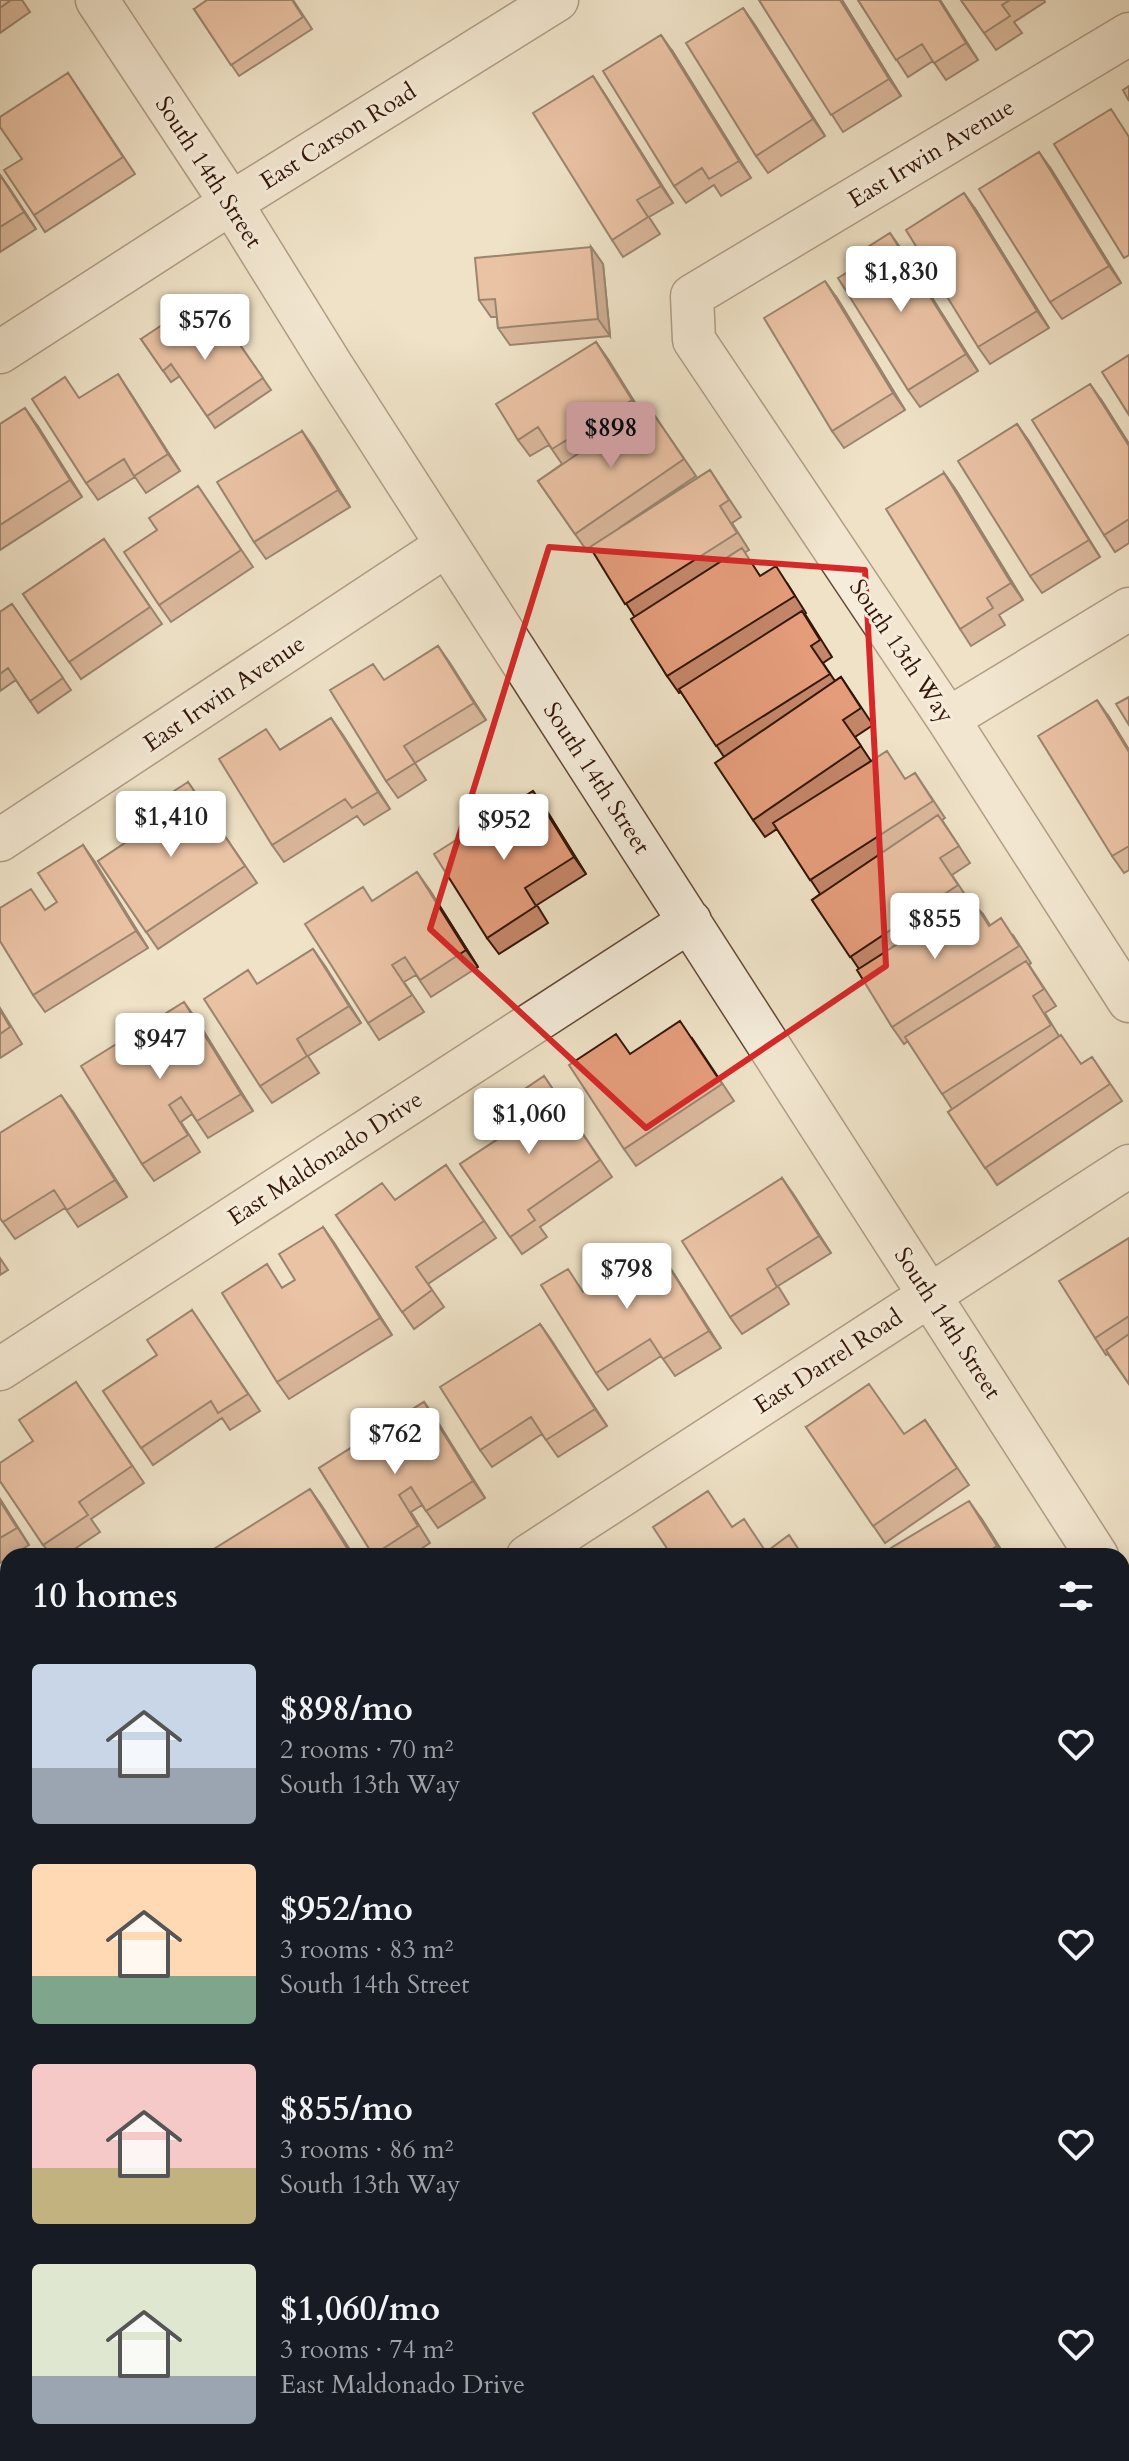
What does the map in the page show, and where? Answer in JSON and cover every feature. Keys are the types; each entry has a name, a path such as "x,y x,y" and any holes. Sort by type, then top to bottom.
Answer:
{"street":[{"name":"South 14th Street","path":"97,0 231,203 447,545 1092,1548"},
{"name":"East Carson Road","path":"0,352 231,203 557,0"},
{"name":"East Irwin Avenue","path":"692,296 1129,34"},
{"name":"South 13th Way","path":"692,296 694,340 948,719 1129,1001"},
{"name":"East Irwin Avenue","path":"0,840 447,545"},
{"path":"948,719 1129,609"},
{"name":"East Maldonado Drive","path":"0,1369 690,921"},
{"name":"East Darrel Road","path":"550,1548 1129,1166"}],"highlighted area":[{"path":"549,547 865,570 886,966 646,1128 430,929"}],"building":[{"path":"0,0 11,0 0,8"},
{"path":"207,0 292,0 303,17 231,65 194,9"},
{"path":"759,0 840,0 889,79 831,115"},
{"path":"858,0 939,0 966,43 934,63 922,44 896,60"},
{"path":"961,0 1010,0 1002,5 1010,16 984,33"},
{"path":"743,8 813,119 756,156 686,43"},
{"path":"661,35 739,161 709,179 702,168 674,186 603,71"},
{"path":"68,73 123,157 34,215 4,170 22,159 0,127 0,117"},
{"path":"593,76 661,186 637,200 648,217 612,240 533,113"},
{"path":"1129,86 1129,101 1123,90"},
{"path":"1111,109 1129,137 1129,255 1124,258 1054,144"},
{"path":"1039,152 1109,266 1050,302 979,189"},
{"path":"0,175 24,212 0,227"},
{"path":"964,193 1037,311 978,347 906,230"},
{"path":"890,233 966,354 908,390 838,278 869,259 863,250"},
{"path":"591,247 598,319 498,328 495,299 479,300 475,258"},
{"path":"825,281 893,393 832,431 764,318"},
{"path":"174,317 191,341 222,319 263,378 207,416 171,364 163,371 141,339"},
{"path":"596,342 632,400 552,449 538,427 518,440 496,404"},
{"path":"1129,355 1129,415 1102,372"},
{"path":"118,374 168,454 134,476 124,459 86,483 32,399 65,377 79,398"},
{"path":"1090,384 1129,446 1129,519 1104,535 1032,420"},
{"path":"648,406 684,459 575,534 538,481"},
{"path":"25,408 70,480 0,525 0,424"},
{"path":"1017,424 1089,540 1030,576 958,461"},
{"path":"302,431 338,490 254,542 217,482"},
{"path":"710,470 729,500 720,506 737,533 625,604 590,547"},
{"path":"944,473 1011,583 987,598 993,608 960,629 886,509"},
{"path":"198,486 241,550 159,605 124,552 157,530 149,518"},
{"path":"104,539 150,607 69,662 23,594"},
{"path":"742,548 760,576 776,566 795,596 667,676 631,619"},
{"path":"12,604 63,678 30,701 8,668 0,674 0,612"},
{"path":"802,611 820,640 811,646 830,674 716,746 679,689"},
{"path":"438,646 474,703 404,746 415,763 386,781 330,690 373,664 384,680"},
{"path":"841,677 861,708 843,720 861,746 753,820 715,763"},
{"path":"1129,697 1129,725 1116,704"},
{"path":"1097,700 1129,752 1129,846 1112,856 1038,736"},
{"path":"331,718 378,792 352,808 345,799 272,845 219,759 266,729 280,750"},
{"path":"887,751 905,779 915,773 933,801 810,880 773,823"},
{"path":"188,782 245,866 146,932 98,861 152,825 143,811"},
{"path":"533,791 574,857 525,888 536,906 487,938 434,854"},
{"path":"938,815 959,846 940,858 958,885 850,957 812,900"},
{"path":"83,845 136,931 33,995 0,941 0,908 31,889 45,910 57,902 38,873"},
{"path":"417,872 466,950 420,980 405,957 392,965 412,995 368,1023 305,924 363,887 372,901"},
{"path":"971,897 989,926 1001,918 1019,946 892,1027 857,970"},
{"path":"313,949 349,1006 297,1039 307,1056 260,1086 204,999 248,970 257,984"},
{"path":"1026,961 1044,989 1033,996 1051,1025 942,1094 905,1037"},
{"path":"184,1002 241,1094 197,1121 181,1097 169,1105 188,1135 142,1164 81,1066"},
{"path":"0,1010 10,1027 0,1034"},
{"path":"680,1021 722,1084 624,1149 569,1065 616,1034 630,1054"},
{"path":"1061,1035 1081,1064 1092,1057 1110,1084 985,1168 948,1112"},
{"path":"544,1076 600,1160 528,1210 535,1220 510,1237 460,1164 510,1131 495,1109"},
{"path":"61,1095 115,1180 67,1210 54,1190 3,1222 0,1218 0,1133"},
{"path":"446,1165 484,1221 416,1267 432,1290 402,1312 336,1215 382,1183 395,1200"},
{"path":"782,1178 819,1236 767,1269 777,1287 730,1317 682,1241"},
{"path":"323,1227 380,1318 277,1382 222,1293 267,1264 282,1288 295,1280 279,1254"},
{"path":"1129,1238 1129,1316 1095,1338 1059,1281"},
{"path":"656,1246 709,1331 663,1359 650,1339 596,1373 541,1285 568,1269 583,1292"},
{"path":"192,1310 248,1394 218,1413 211,1401 141,1448 103,1391 157,1355 147,1340"},
{"path":"540,1324 595,1409 546,1440 531,1417 480,1450 440,1387"},
{"path":"1129,1334 1129,1384 1106,1350"},
{"path":"76,1382 132,1466 79,1502 88,1515 43,1545 0,1481 0,1463 33,1441 19,1420"},
{"path":"869,1384 904,1434 925,1420 957,1468 873,1526 806,1427"},
{"path":"424,1402 473,1481 426,1511 411,1487 399,1495 418,1526 384,1548 369,1548 319,1468"},
{"path":"310,1489 347,1548 215,1548"},
{"path":"708,1491 732,1527 744,1519 763,1548 667,1548 653,1527"},
{"path":"0,1501 17,1528 0,1538"},
{"path":"969,1501 997,1546 994,1548 891,1548"},
{"path":"789,1535 798,1548 771,1548"}]}
